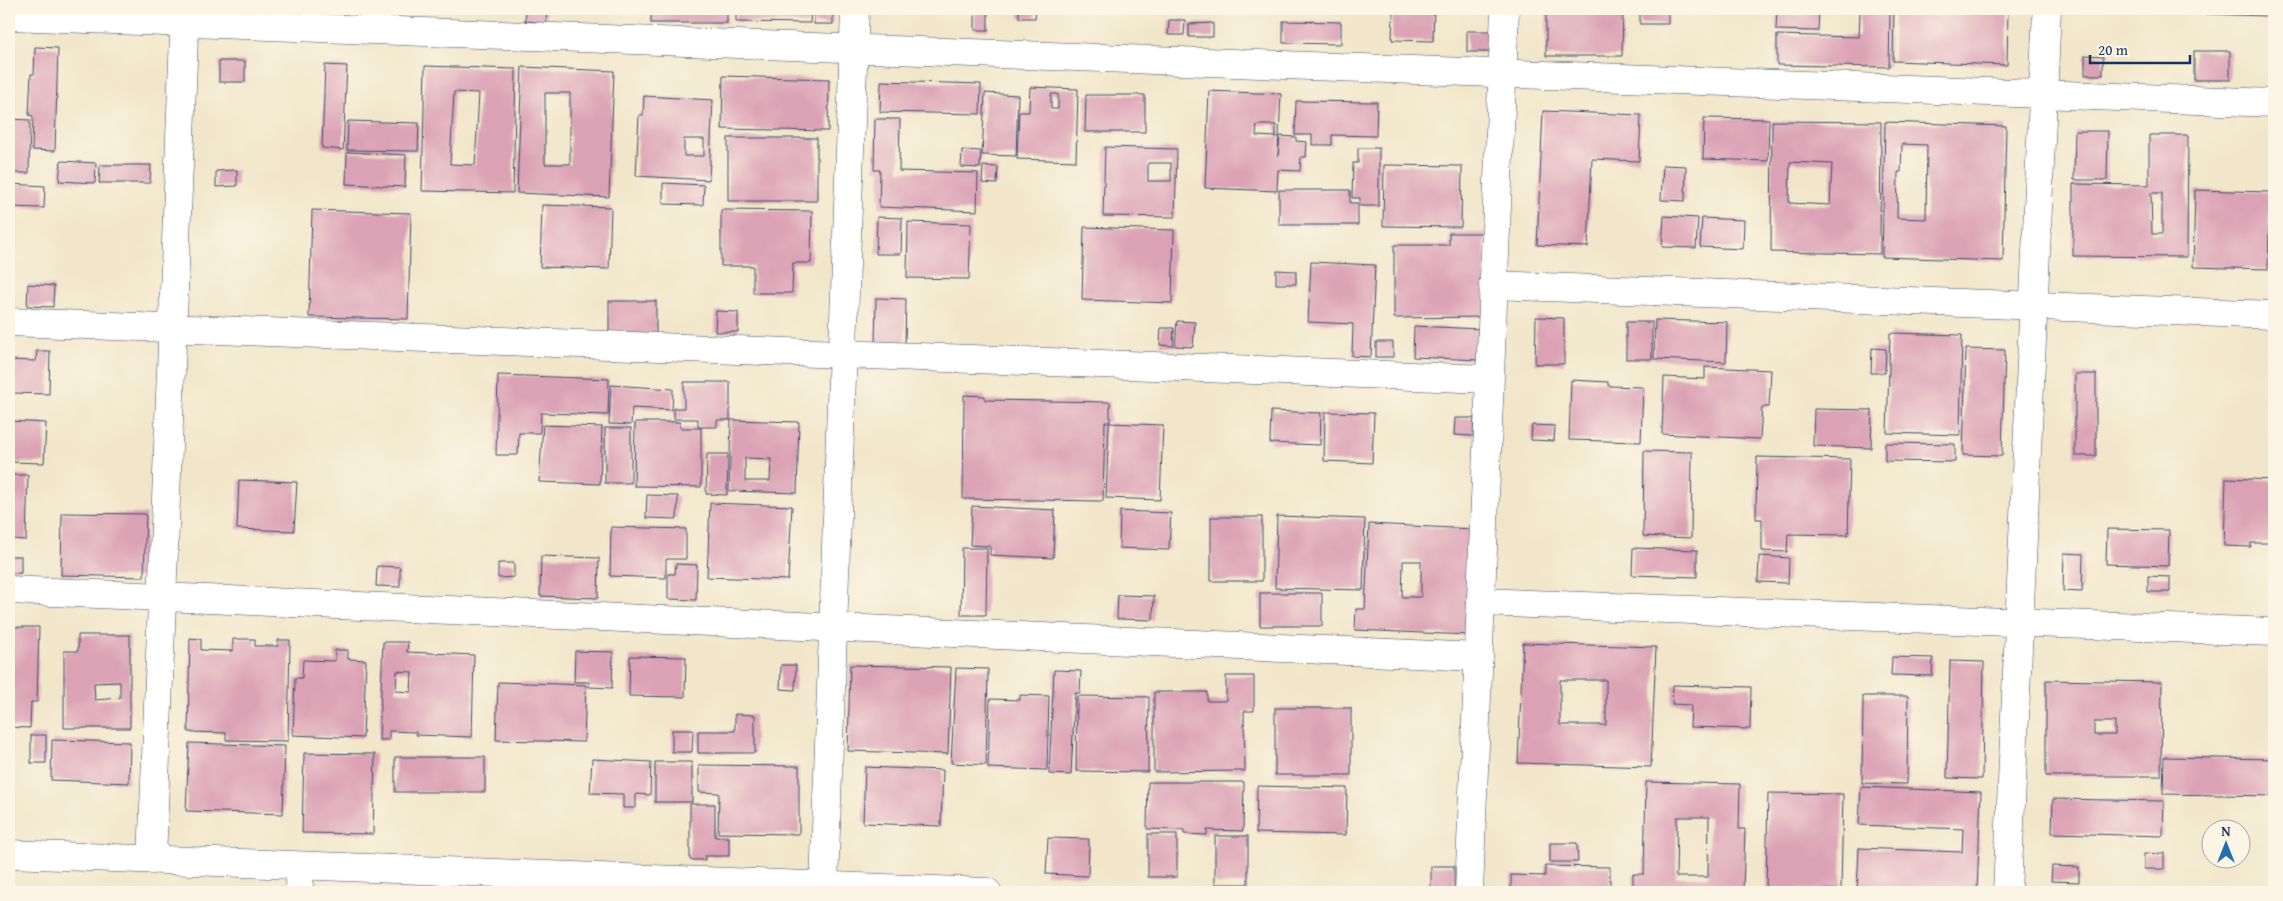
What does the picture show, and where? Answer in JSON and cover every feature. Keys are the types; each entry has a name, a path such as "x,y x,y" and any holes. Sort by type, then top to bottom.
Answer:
{"street":[{"path":"824,886 855,9"},
{"path":"1469,892 1505,9"},
{"path":"2007,892 2047,9"},
{"path":"9,16 185,16 854,48 2274,103"},
{"path":"152,860 185,16"},
{"path":"1493,285 2274,315"},
{"path":"9,322 1490,379"},
{"path":"9,590 1478,657"},
{"path":"1481,602 2274,632"},
{"path":"9,854 987,892"},
{"path":"298,892 300,866"}],"building":[{"path":"526,9 547,9 546,23 525,21"},
{"path":"651,9 727,9 727,23 651,23"},
{"path":"736,9 811,9 810,23 736,22"},
{"path":"814,9 833,9 833,24 814,24"},
{"path":"975,9 988,9 988,30 975,30"},
{"path":"1019,9 1036,9 1035,18 1019,18"},
{"path":"1393,9 1434,9 1433,41 1392,40"},
{"path":"1546,9 1623,9 1622,56 1546,56"},
{"path":"1640,9 1668,9 1668,24 1640,24"},
{"path":"1777,9 1819,9 1818,31 1776,30"},
{"path":"1847,9 1886,9 1886,12 1890,13 1889,67 1777,65 1777,35 1859,37 1860,11"},
{"path":"1894,9 2008,9 2007,65 1893,61"},
{"path":"2206,9 2266,9 2266,16 2205,14"},
{"path":"1169,20 1185,20 1184,35 1168,35"},
{"path":"1283,21 1341,22 1341,44 1283,43"},
{"path":"1213,23 1213,37 1189,37 1189,24"},
{"path":"1467,31 1491,31 1491,52 1467,52"},
{"path":"35,47 58,48 55,151 32,150 33,116 29,115 31,74 34,74"},
{"path":"2194,51 2230,51 2230,80 2194,80"},
{"path":"2085,55 2103,56 2103,75 2085,75"},
{"path":"219,61 245,61 245,82 219,82"},
{"path":"325,65 347,66 343,150 322,148"},
{"path":"425,66 516,69 513,193 422,191","holes":["454,92 479,93 475,165 450,164"]},
{"path":"522,67 614,71 609,197 517,193","holes":["545,93 570,93 570,164 545,164"]},
{"path":"723,76 829,79 828,131 722,129"},
{"path":"881,81 981,84 980,114 880,112"},
{"path":"1030,87 1078,89 1076,161 1017,159 1019,112 1029,112","holes":["1051,94 1058,94 1058,109 1051,109"]},
{"path":"1209,91 1281,94 1278,157 1280,136 1296,137 1296,141 1307,142 1306,157 1301,157 1300,171 1278,170 1277,191 1205,188","holes":["1257,125 1276,125 1276,137 1256,136"]},
{"path":"985,93 1018,95 1016,156 982,155"},
{"path":"1086,95 1145,95 1145,132 1085,132"},
{"path":"644,96 713,100 709,180 636,176 639,115 643,115","holes":["684,139 704,139 704,156 684,156"]},
{"path":"1296,101 1377,102 1376,136 1332,135 1332,145 1312,145 1312,135 1295,135"},
{"path":"1543,111 1641,115 1639,161 1592,159 1588,247 1537,245"},
{"path":"1704,118 1769,119 1768,161 1703,159"},
{"path":"9,119 30,120 29,173 9,173"},
{"path":"875,119 900,119 899,171 978,173 977,211 879,207 880,170 874,170"},
{"path":"348,121 419,123 418,151 347,150"},
{"path":"1772,121 1881,122 1880,254 1771,252","holes":["1790,162 1832,164 1830,205 1789,203"]},
{"path":"1885,122 2006,126 2003,261 1882,257","holes":["1902,144 1927,145 1926,219 1897,218 1898,172 1901,172"]},
{"path":"2075,131 2108,131 2107,180 2074,180"},
{"path":"2149,135 2188,135 2187,257 2073,256 2073,184 2149,185","holes":["2151,193 2162,193 2162,234 2152,234"]},
{"path":"728,138 817,138 817,201 728,201"},
{"path":"1105,147 1177,149 1175,217 1103,216","holes":["1148,163 1171,163 1171,181 1148,181"]},
{"path":"1358,148 1379,148 1379,206 1360,206 1360,198 1352,198 1353,163 1358,163"},
{"path":"962,150 981,151 980,168 961,167"},
{"path":"347,152 406,155 405,187 346,184"},
{"path":"61,161 96,163 95,183 59,181"},
{"path":"100,165 151,165 150,183 99,183"},
{"path":"1384,165 1462,166 1461,227 1383,226"},
{"path":"1663,165 1686,166 1685,201 1661,200"},
{"path":"983,166 998,167 997,184 982,183"},
{"path":"237,170 237,186 216,187 216,171"},
{"path":"663,183 704,185 703,205 663,204"},
{"path":"9,184 45,186 44,208 9,207"},
{"path":"1279,190 1350,190 1350,203 1358,203 1358,225 1279,225"},
{"path":"2195,190 2270,192 2268,269 2193,267"},
{"path":"542,205 611,207 609,269 540,267"},
{"path":"312,210 411,213 408,319 309,317"},
{"path":"721,210 812,211 811,263 793,263 792,293 753,293 753,266 721,266"},
{"path":"1664,216 1698,218 1696,248 1662,247"},
{"path":"877,217 902,218 901,254 876,254"},
{"path":"1702,218 1744,220 1743,249 1700,247"},
{"path":"908,222 971,224 969,279 907,278"},
{"path":"1084,227 1174,230 1172,303 1082,300"},
{"path":"1449,233 1485,233 1485,317 1394,318 1394,245 1449,245"},
{"path":"1311,262 1375,265 1371,357 1352,356 1353,324 1308,322"},
{"path":"1276,270 1296,271 1296,284 1276,284"},
{"path":"28,284 54,286 53,307 27,306"},
{"path":"876,298 906,299 905,344 875,343"},
{"path":"609,301 656,301 656,334 609,334"},
{"path":"716,311 738,312 738,332 715,332"},
{"path":"1536,317 1564,318 1564,364 1535,364"},
{"path":"1655,320 1727,322 1726,362 1654,359"},
{"path":"1177,321 1195,322 1193,347 1175,346"},
{"path":"1626,322 1652,322 1652,359 1626,359"},
{"path":"1414,326 1481,329 1480,360 1413,357"},
{"path":"1161,328 1174,328 1173,346 1160,345"},
{"path":"1890,333 1962,335 1960,435 1887,433"},
{"path":"1376,342 1393,342 1393,357 1376,357"},
{"path":"1872,348 1886,349 1885,373 1871,373"},
{"path":"1966,349 2005,350 2002,456 1963,455"},
{"path":"37,351 50,351 49,394 9,393 9,360 36,361"},
{"path":"1705,367 1771,370 1769,407 1762,407 1760,439 1662,434 1664,377 1705,379"},
{"path":"2075,374 2096,374 2096,456 2075,456"},
{"path":"498,375 609,379 608,415 541,413 540,433 519,433 518,455 496,455"},
{"path":"1571,380 1608,382 1608,386 1643,387 1641,442 1569,440"},
{"path":"684,382 730,382 730,420 717,420 717,427 698,427 698,419 674,419 674,408 684,408"},
{"path":"611,385 673,389 672,410 632,408 631,425 609,424"},
{"path":"964,395 985,396 985,400 1110,402 1110,422 1105,422 1103,501 963,499"},
{"path":"1814,409 1872,410 1871,448 1813,446"},
{"path":"1271,411 1321,413 1320,445 1270,443"},
{"path":"1325,412 1374,413 1372,463 1324,461"},
{"path":"1455,418 1474,418 1473,436 1454,435"},
{"path":"731,420 799,422 797,493 729,491","holes":["745,458 771,459 770,481 745,481"]},
{"path":"9,421 46,423 44,463 9,462"},
{"path":"635,422 680,422 680,428 701,428 701,487 634,486"},
{"path":"1109,423 1163,425 1160,500 1106,498"},
{"path":"543,425 602,427 600,484 539,482"},
{"path":"1532,425 1555,426 1554,441 1531,440"},
{"path":"605,428 631,428 631,483 605,483"},
{"path":"1885,443 1955,444 1955,462 1885,461"},
{"path":"1644,451 1692,452 1691,538 1643,536"},
{"path":"707,454 728,454 727,495 706,494"},
{"path":"1757,457 1850,459 1848,535 1788,534 1787,552 1762,551 1762,519 1756,519"},
{"path":"9,475 28,475 26,540 9,539"},
{"path":"2226,478 2274,480 2274,543 2251,543 2251,547 2224,546"},
{"path":"239,480 297,482 294,531 237,529"},
{"path":"647,495 678,496 677,519 646,518"},
{"path":"710,503 792,506 788,580 707,577"},
{"path":"972,506 1055,510 1053,558 990,555 990,546 970,545"},
{"path":"1120,511 1171,513 1169,550 1119,548"},
{"path":"62,513 146,514 144,577 61,575"},
{"path":"1277,516 1365,519 1363,590 1275,588"},
{"path":"1211,517 1262,517 1262,581 1211,581"},
{"path":"1369,524 1473,529 1468,635 1355,630 1356,609 1365,609","holes":["1403,561 1421,561 1421,597 1402,597"]},
{"path":"611,527 686,529 686,559 666,559 666,578 610,576"},
{"path":"2107,529 2169,530 2168,566 2106,564"},
{"path":"962,548 987,548 986,615 961,615"},
{"path":"1633,548 1697,550 1697,577 1632,575"},
{"path":"2064,553 2083,554 2082,592 2063,591"},
{"path":"9,556 21,556 21,573 9,573"},
{"path":"541,556 599,558 598,598 540,596"},
{"path":"1759,556 1789,558 1788,583 1758,582"},
{"path":"498,563 514,563 514,577 498,578"},
{"path":"676,564 697,565 696,600 668,599 668,574 675,574"},
{"path":"377,566 400,567 400,587 376,586"},
{"path":"2148,576 2170,577 2170,592 2148,592"},
{"path":"1260,593 1322,593 1322,626 1260,626"},
{"path":"1118,595 1154,596 1153,620 1117,619"},
{"path":"9,627 39,627 37,702 31,702 30,728 9,727"},
{"path":"78,635 130,635 130,728 64,728 64,651 78,651","holes":["120,682 120,698 95,700 94,683"]},
{"path":"190,638 201,639 201,650 233,651 233,639 255,639 255,646 278,646 278,640 290,640 288,741 226,740 226,733 188,732"},
{"path":"383,642 408,642 407,652 474,655 472,737 416,735 416,732 389,731 389,740 379,740","holes":["397,671 412,672 411,692 396,691"]},
{"path":"1523,643 1656,647 1651,767 1518,763","holes":["1560,680 1606,680 1606,725 1560,725"]},
{"path":"335,650 348,650 348,659 366,660 363,738 293,735 295,678 302,678 303,660 335,661"},
{"path":"575,651 613,652 612,688 589,687 589,682 574,682"},
{"path":"630,656 686,657 685,697 629,696"},
{"path":"1892,657 1933,658 1932,676 1891,675"},
{"path":"1950,661 1984,662 1982,779 1947,778"},
{"path":"781,665 796,665 795,690 780,689"},
{"path":"850,665 951,667 948,754 848,751"},
{"path":"956,668 988,669 986,765 951,763"},
{"path":"1054,670 1081,671 1080,693 1075,693 1071,775 1049,774"},
{"path":"1226,676 1254,676 1254,711 1244,711 1245,771 1154,772 1154,692 1207,692 1207,701 1226,701"},
{"path":"2046,680 2162,682 2161,776 2046,776","holes":["2094,722 2115,722 2115,735 2094,735"]},
{"path":"498,682 586,685 584,742 496,740"},
{"path":"1673,685 1751,687 1750,729 1690,727 1691,705 1672,704"},
{"path":"1020,695 1049,696 1047,770 988,768 990,699 1020,700"},
{"path":"1077,696 1149,697 1148,772 1076,771"},
{"path":"1863,696 1908,696 1907,784 1862,783"},
{"path":"1275,708 1351,708 1351,775 1275,775"},
{"path":"735,714 755,715 755,753 698,753 698,731 735,731"},
{"path":"672,730 693,730 692,752 672,752"},
{"path":"31,735 46,735 46,763 31,763"},
{"path":"52,740 130,742 129,783 51,780"},
{"path":"189,743 285,746 283,814 186,811"},
{"path":"304,753 375,754 373,834 302,833"},
{"path":"395,757 485,757 485,792 395,792"},
{"path":"2164,757 2274,759 2274,796 2163,794"},
{"path":"592,759 651,762 650,795 636,794 636,808 623,808 623,794 590,793"},
{"path":"655,762 692,762 692,802 655,802"},
{"path":"699,765 799,766 799,834 718,833 719,793 699,792"},
{"path":"865,767 943,770 941,826 863,823"},
{"path":"1148,782 1244,782 1243,831 1207,830 1207,835 1184,834 1184,830 1147,829"},
{"path":"1646,782 1740,784 1739,829 1745,829 1743,892 1633,892 1633,874 1644,874","holes":["1677,817 1709,817 1708,877 1676,877"]},
{"path":"1257,786 1347,788 1346,835 1256,833"},
{"path":"1861,787 1981,792 1977,892 1857,892 1859,848 1962,852 1963,829 1859,825"},
{"path":"1768,793 1843,794 1841,890 1766,889"},
{"path":"2053,799 2164,801 2163,836 2052,833"},
{"path":"690,804 715,804 715,837 729,837 729,856 705,856 705,860 690,860"},
{"path":"1148,834 1177,834 1177,877 1148,877"},
{"path":"1215,836 1248,836 1248,884 1215,884"},
{"path":"1048,838 1089,839 1088,876 1046,874"},
{"path":"1550,843 1577,843 1578,862 1550,862"},
{"path":"2164,853 2164,869 2144,869 2144,854"},
{"path":"1431,866 1454,866 1454,892 1431,892"},
{"path":"1545,866 1610,867 1610,892 1511,892 1511,875 1545,876"},
{"path":"2052,866 2079,867 2079,882 2051,881"},
{"path":"9,887 50,888 50,892 9,892"}]}
